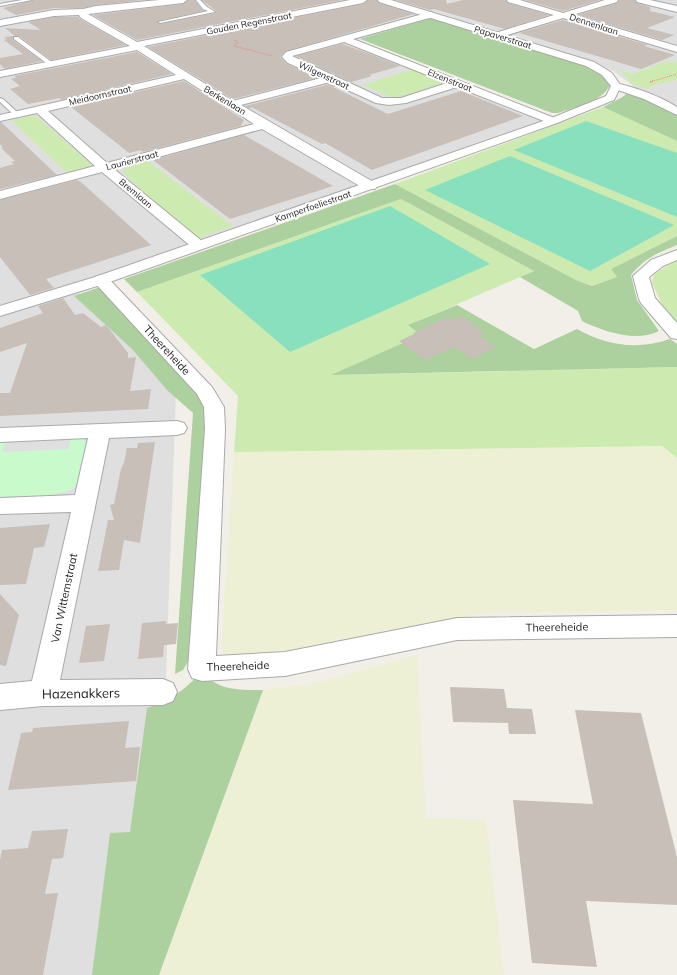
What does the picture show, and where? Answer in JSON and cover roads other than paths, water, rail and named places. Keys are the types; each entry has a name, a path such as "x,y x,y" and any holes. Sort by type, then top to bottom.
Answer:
{"street":[{"path":"0,23 54,13 83,12 96,9 183,0"},
{"path":"319,0 350,11"},
{"name":"Gouden Regenstraat","path":"0,74 363,0"},
{"name":"Papaverstraat","path":"382,0 590,64 603,71 613,79 616,86"},
{"name":"Dennenlaan","path":"511,0 677,49"},
{"path":"498,35 614,0"},
{"path":"640,0 677,9"},
{"path":"46,4 57,10 54,13"},
{"name":"Berkenlaan","path":"83,12 84,16 138,46 264,124 370,186"},
{"path":"0,17 15,14 23,19"},
{"name":"Wilgenstraat","path":"430,15 347,40 289,54 288,57 331,79 380,101 402,101 459,84"},
{"path":"380,20 394,25"},
{"name":"Elzenstraat","path":"347,40 553,121"},
{"name":"Meidoornstraat","path":"0,118 185,76"},
{"path":"233,104 331,79"},
{"path":"616,86 642,93 677,112"},
{"name":"Kamperfoeliestraat","path":"2,308 101,280 553,121 610,98 616,86"},
{"name":"Bremlaan","path":"39,109 104,168 198,245"},
{"name":"Laurierstraat","path":"0,195 264,124"},
{"path":"677,255 657,263 641,276 647,299 677,334"},
{"name":"Theereheide","path":"101,280 205,391 214,407 215,429 202,669 285,664 457,629 677,626"},
{"path":"0,435 177,428"},
{"name":"Van Wittemstraat","path":"43,693 100,430"},
{"path":"0,506 84,503"},
{"name":"Hazenakkers","path":"0,697 43,693 163,692"}],"lane":[{"path":"0,5 30,0"},
{"path":"160,22 213,12 205,8 198,0"},
{"path":"16,38 51,64"},
{"path":"0,100 16,114"}]}
